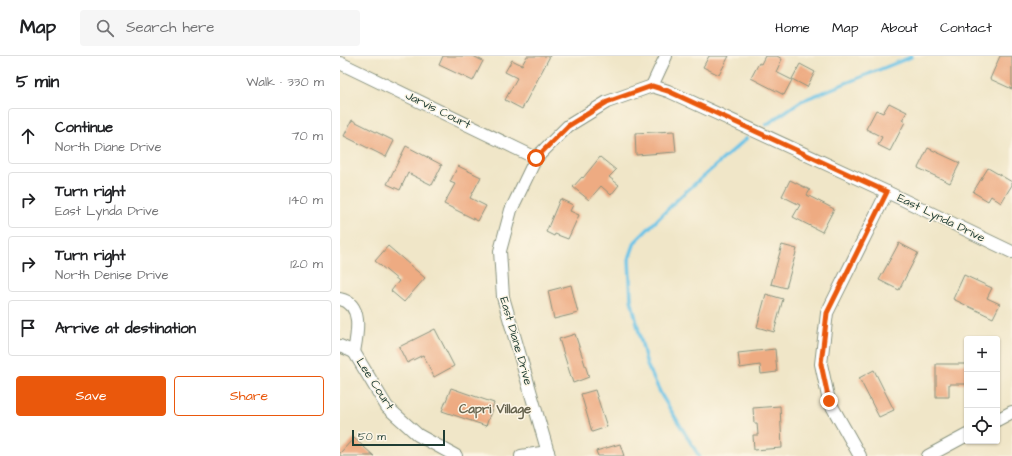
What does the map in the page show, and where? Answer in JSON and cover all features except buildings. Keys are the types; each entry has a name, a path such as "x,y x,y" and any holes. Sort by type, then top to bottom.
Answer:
{"street":[{"path":"652,86 666,56"},
{"name":"Jarvis Court","path":"340,63 536,158"},
{"name":"East Diane Drive","path":"549,454 503,297 500,251 511,210 536,158 568,126 607,102 652,86"},
{"name":"East Lynda Drive","path":"652,86 675,94 887,192 1012,252"},
{"path":"860,456 829,401 821,364 827,313 887,192"},
{"name":"Lee Court","path":"340,299 349,303 356,314 357,329 354,352"},
{"name":"Lee Court","path":"340,346 354,352 387,407 418,435 456,456"},
{"path":"1000,418 1012,412"},
{"path":"928,456 964,438"},
{"path":"521,456 549,454"}],"waterway":[{"path":"766,125 801,101 911,57"},
{"path":"699,456 662,396 647,365 631,299 629,259 635,242 681,196 747,138"}],"district":[{"name":"Capri Village","path":"495,409"}],"route":[{"path":"536,158 568,126 607,102 652,86 668,91 887,192 827,313 821,364 829,401"}]}
